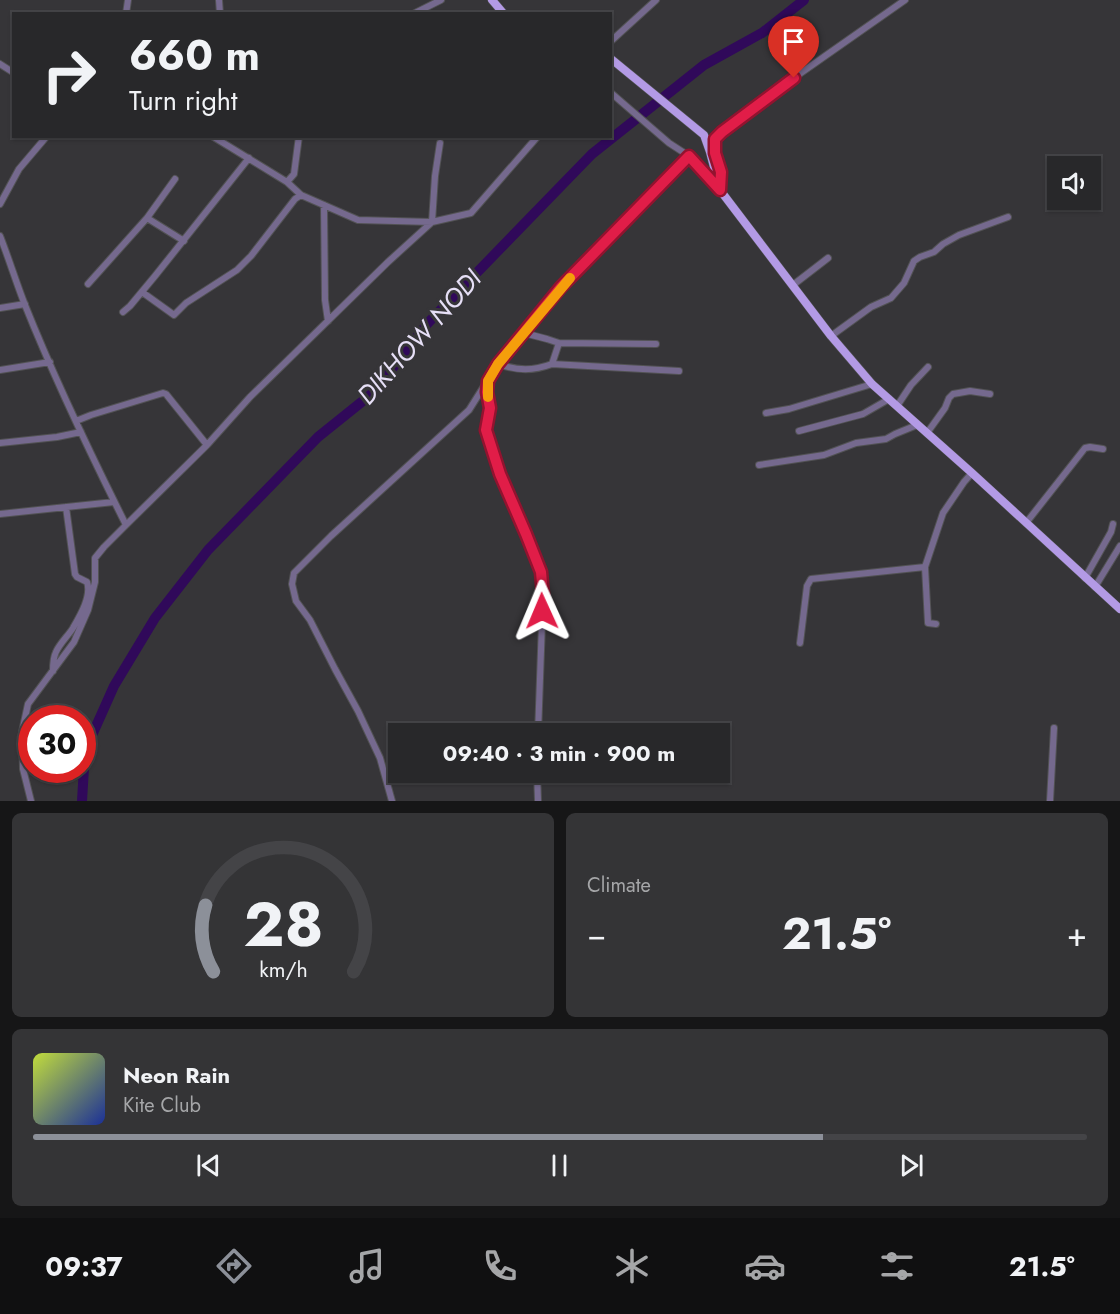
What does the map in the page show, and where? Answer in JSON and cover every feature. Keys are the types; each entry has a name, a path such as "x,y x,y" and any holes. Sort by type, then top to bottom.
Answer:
{"main road":[{"path":"492,0 502,12"},
{"path":"612,60 704,135 720,190 831,336 872,384 1120,609"}],"street":[{"path":"417,12 441,0"},
{"path":"612,40 656,0"},
{"path":"720,190 721,172 715,153 715,139 796,77 905,0"},
{"path":"612,94 669,143 689,156 720,190"},
{"path":"0,204 19,169 44,138"},
{"path":"215,138 287,182 301,195 358,220 432,222 471,213 536,138"},
{"path":"287,182 294,174 299,138"},
{"path":"31,801 23,769 22,732 28,704 74,642 88,610 95,582 95,558 207,446 250,397 432,222 440,143"},
{"path":"392,801 380,758 358,711 310,620 296,601 292,584 294,573 469,410 498,364 561,287 689,156"},
{"path":"123,312 184,241 249,158"},
{"path":"88,284 147,218 175,179"},
{"path":"142,292 174,315 186,303 237,270 251,256 294,199 301,195"},
{"path":"324,205 325,300 328,321"},
{"path":"831,336 871,306 891,298 904,283 914,261 934,252 959,235 1008,217"},
{"path":"147,218 184,241"},
{"path":"0,236 25,304 76,422 126,525"},
{"path":"793,285 828,258"},
{"path":"0,308 25,304"},
{"path":"524,333 559,344 656,344"},
{"path":"552,364 559,344"},
{"path":"0,370 50,362"},
{"path":"498,364 511,369 537,369 552,364 679,371"},
{"path":"897,406 911,385 928,367"},
{"path":"488,381 487,392 490,408 486,430 500,474 541,572 543,595 538,723"},
{"path":"766,413 789,409 872,384"},
{"path":"927,433 953,394 970,391 990,394"},
{"path":"76,422 91,415 163,393 207,446"},
{"path":"799,431 863,414 889,399"},
{"path":"759,465 824,455 856,443 886,438 917,425"},
{"path":"0,443 81,432"},
{"path":"1026,523 1085,448 1103,450"},
{"path":"936,624 928,623 925,567 943,513 972,473"},
{"path":"0,514 114,502"},
{"path":"53,671 56,651 72,629 87,599 89,588 87,582 75,574 66,507"},
{"path":"1085,578 1111,532 1113,524"},
{"path":"1095,587 1120,546"},
{"path":"800,643 807,586 811,579 925,567"},
{"path":"1050,801 1054,728"},
{"path":"537,783 538,801"}],"waterway":[{"name":"DIKHOW NODI","path":"82,801 85,751 114,686 155,618 208,550 318,437 374,392 427,324 592,154 704,65 762,33 804,0"}],"slow traffic":[{"path":"488,397 488,381 498,364 570,278"}],"route":[{"path":"542,611 541,572 500,474 486,430 490,408 487,392 488,381 498,364 561,287 689,156 720,190 721,172 715,153 715,139 794,78"}]}
